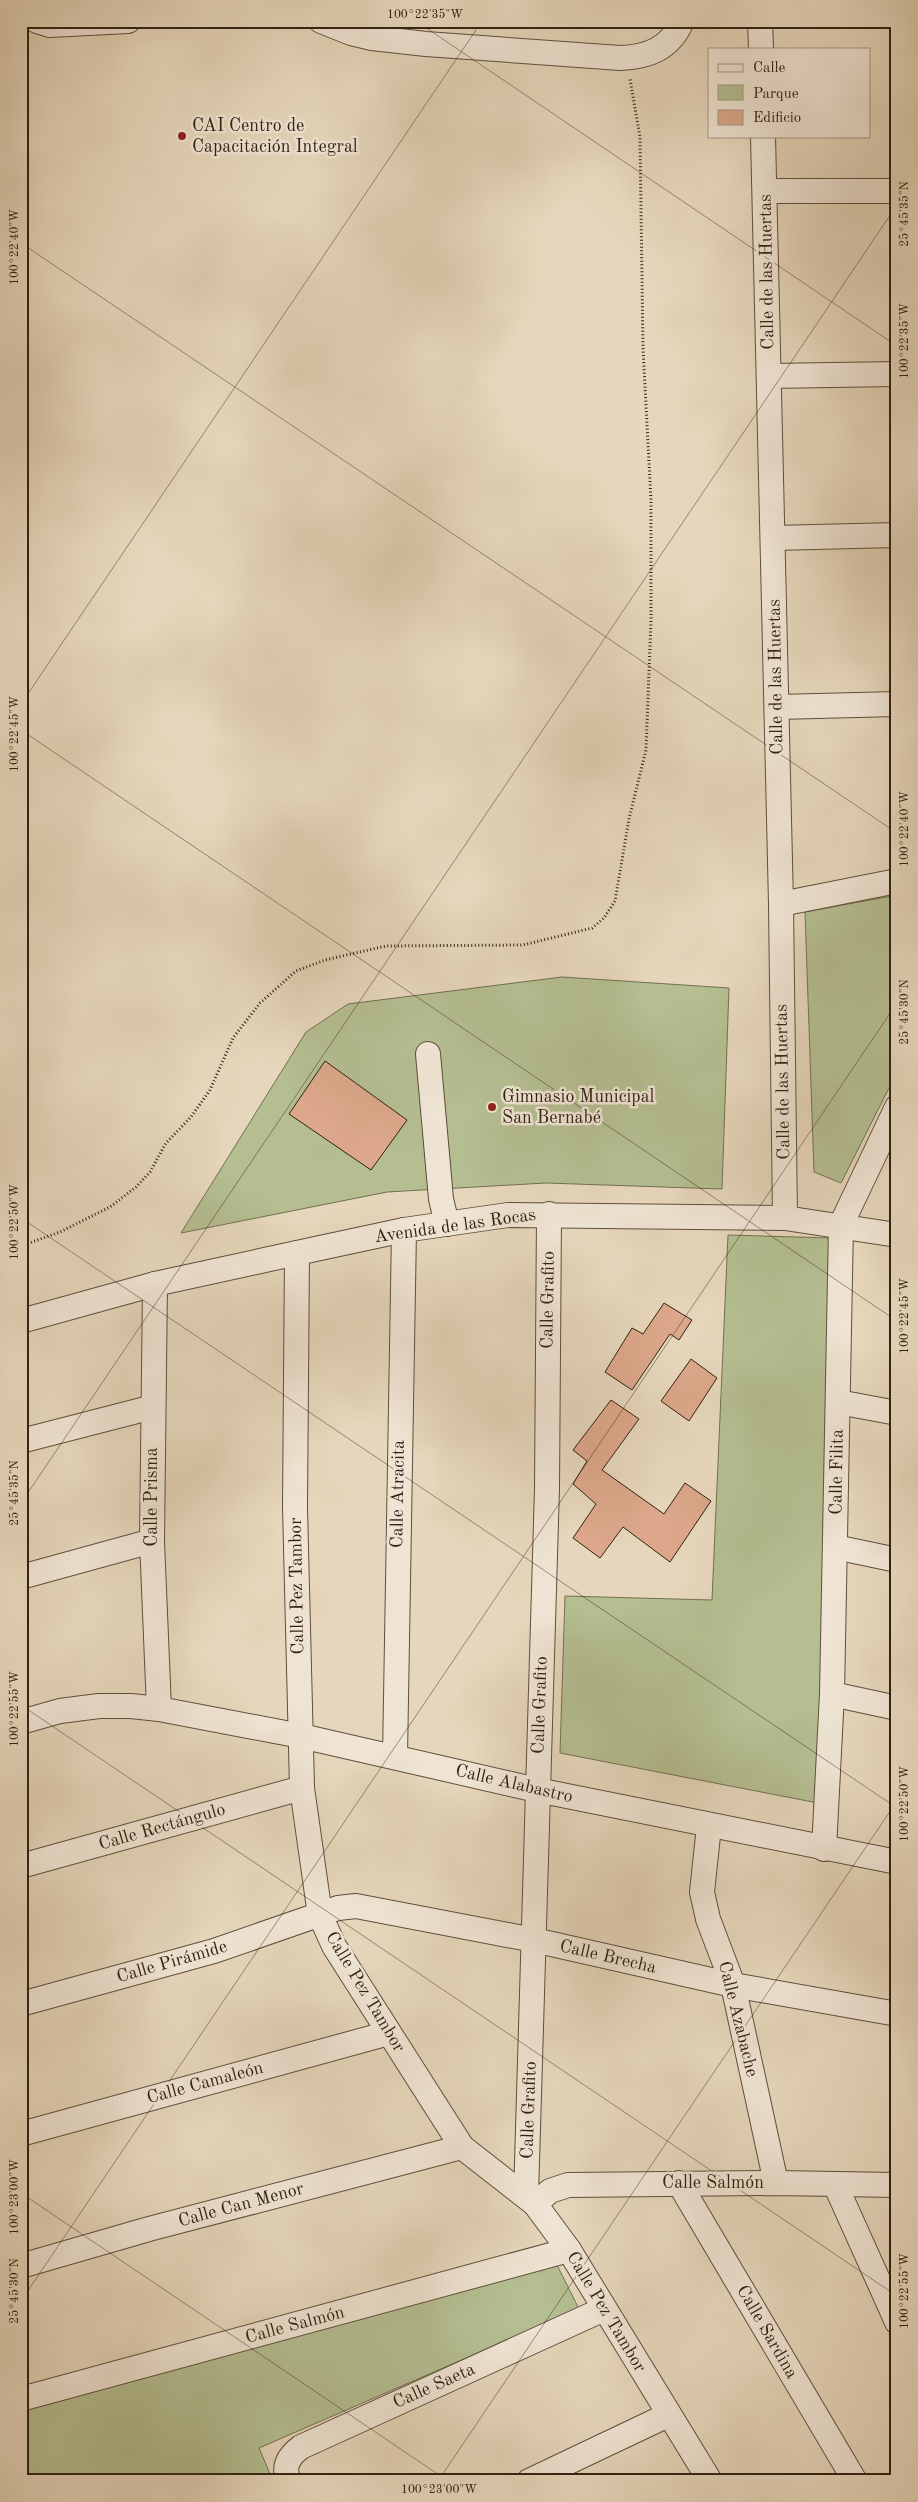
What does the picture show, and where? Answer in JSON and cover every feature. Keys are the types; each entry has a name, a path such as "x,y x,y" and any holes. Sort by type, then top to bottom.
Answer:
{"street":[{"path":"21,30 44,23 128,21"},
{"path":"321,21 351,33 372,38 426,44 620,58 638,58 661,49 672,38 682,21"},
{"path":"760,21 761,48"},
{"name":"Calle de las Huertas","path":"763,138 781,904 785,1218"},
{"path":"765,191 897,191"},
{"path":"769,376 897,374"},
{"path":"773,538 897,535"},
{"path":"777,707 897,704"},
{"path":"781,904 897,881"},
{"path":"428,1054 441,1199 447,1224"},
{"name":"Calle Filita","path":"824,1849 832,1694 841,1225 897,1107"},
{"name":"Calle Grafito","path":"530,2200 537,1790 547,1488 549,1214"},
{"name":"Avenida de las Rocas","path":"21,1322 155,1284 404,1230 508,1215 785,1218 897,1235"},
{"name":"Calle Atracita","path":"395,1757 404,1230"},
{"name":"Calle Pez Tambor","path":"297,1253 295,1507 300,1736 302,1788 320,1915 334,1946 462,2147 530,2200 569,2250 710,2481"},
{"name":"Calle Prisma","path":"155,1284 152,1540 159,1709"},
{"path":"838,1402 897,1413"},
{"path":"21,1441 153,1407"},
{"path":"21,1577 152,1540"},
{"path":"835,1547 897,1560"},
{"path":"832,1694 897,1708"},
{"name":"Calle Alabastro","path":"21,1722 60,1711 99,1706 131,1706 159,1709 300,1736 537,1790 709,1826 897,1862"},
{"name":"Calle Rectángulo","path":"21,1866 302,1788"},
{"name":"Calle Azabache","path":"709,1826 702,1892 708,1919 733,1985 776,2183"},
{"name":"Calle Brecha","path":"320,1915 338,1908 356,1906 534,1940 733,1985 897,2014"},
{"name":"Calle Pirámide","path":"21,2004 214,1951 320,1915"},
{"name":"Calle Camaleón","path":"21,2134 389,2033"},
{"name":"Calle Can Menor","path":"21,2266 149,2229 462,2147"},
{"name":"Calle Salmón","path":"530,2200 568,2185 679,2183 897,2185"},
{"name":"Calle Sardina","path":"679,2183 855,2481"},
{"path":"835,2184 897,2322"},
{"name":"Calle Salmón","path":"21,2398 569,2250"},
{"name":"Calle Saeta","path":"288,2481 286,2465 290,2455 300,2446 604,2309"},
{"path":"529,2481 668,2415"}],"path":[{"path":"21,1246 60,1232 110,1207 150,1172 166,1143 191,1117 210,1090 233,1038 260,1003 296,971 325,960 386,946 523,945 592,928 604,918 615,901 629,819 646,750 651,620 651,500 642,328 640,137 631,81 620,58"}],"green space":[{"path":"897,895 897,1072 841,1183 814,1172 805,912"},
{"name":"Gimnasio Municipal San Bernabé","path":"562,977 729,988 722,1189 546,1183 387,1192 181,1233 306,1032 348,1004"},
{"path":"728,1235 830,1238 818,1803 560,1753 565,1596 712,1600"},
{"path":"557,2265 579,2309 259,2448 273,2481 21,2481 21,2409"}],"building":[{"path":"325,1061 407,1120 371,1170 289,1114"},
{"path":"664,1303 692,1320 679,1340 670,1334 632,1390 605,1372 632,1328 643,1334"},
{"path":"691,1359 717,1378 689,1421 661,1401"},
{"path":"611,1400 639,1419 602,1470 664,1514 685,1483 711,1501 670,1562 623,1527 600,1558 573,1538 596,1504 573,1484 587,1461 573,1450"}],"place":[{"name":"CAI Centro de Capacitación Integral","path":"182,136"},
{"name":"Gimnasio Municipal San Bernabé","path":"492,1107"}]}
